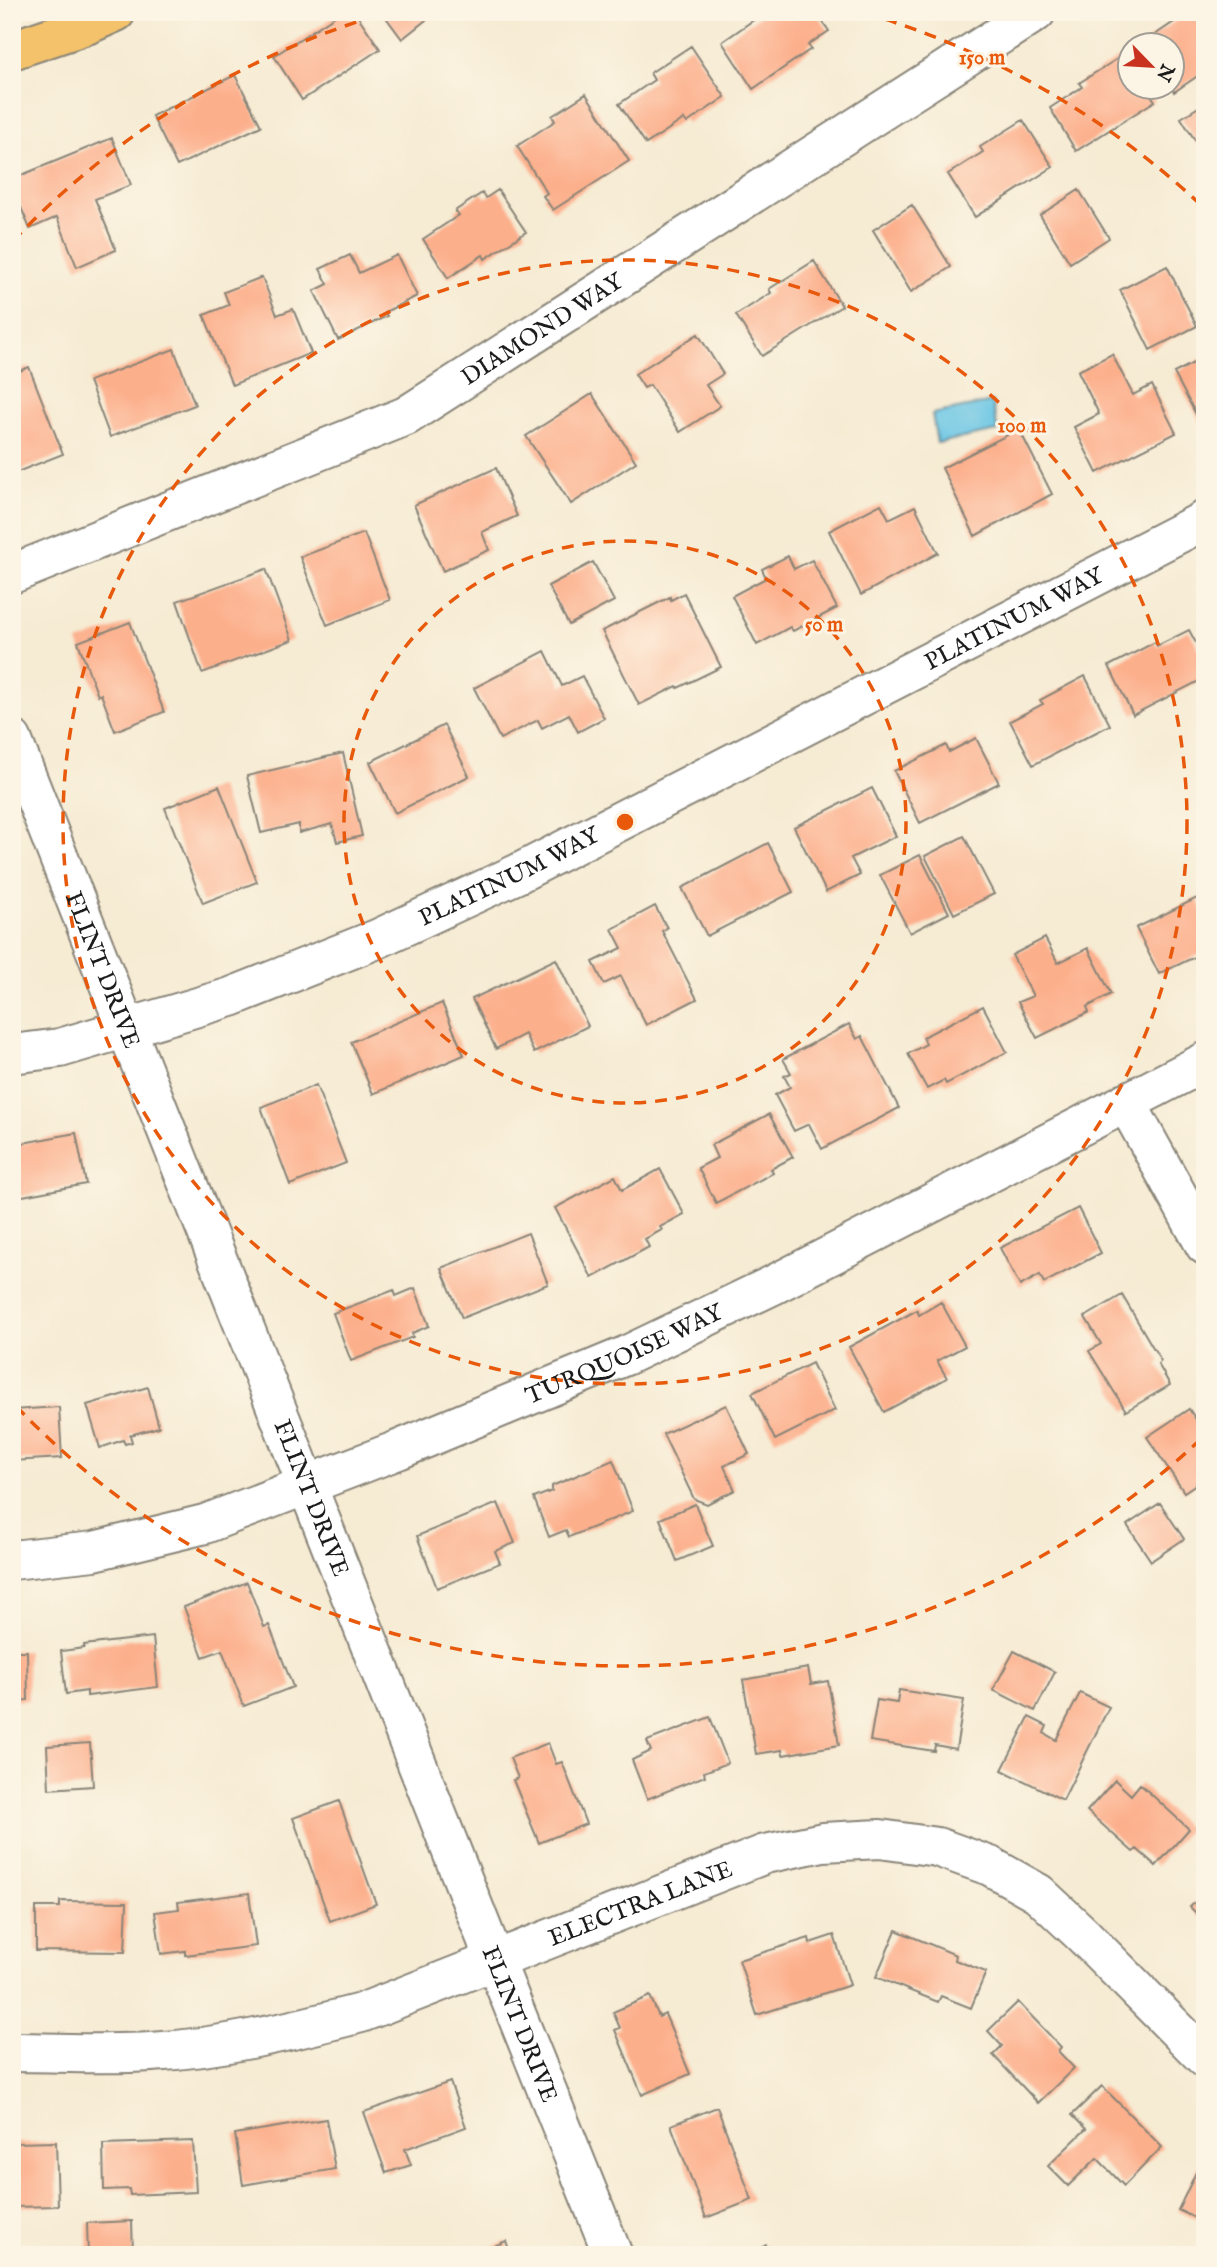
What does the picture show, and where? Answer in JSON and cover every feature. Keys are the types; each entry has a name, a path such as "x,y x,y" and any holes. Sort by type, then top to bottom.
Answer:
{"main road":[{"path":"12,50 116,12"}],"street":[{"name":"DIAMOND WAY","path":"12,574 406,416 1036,12"},
{"name":"PLATINUM WAY","path":"12,1055 60,1048 231,998 377,939 484,889 1205,520"},
{"name":"FLINT DRIVE","path":"12,739 613,2255"},
{"name":"TURQUOISE WAY","path":"12,1560 94,1551 205,1524 398,1450 625,1356 772,1285 1205,1062"},
{"path":"1126,1102 1205,1245"},
{"name":"ELECTRA LANE","path":"12,2052 151,2052 225,2043 297,2030 361,2013 765,1854 823,1842 880,1839 937,1847 989,1866 1038,1893 1205,2058"}],"water":[{"path":"992,402 998,431 937,443 932,414"}],"building":[{"path":"341,12 355,12 380,49 302,100 274,56"},
{"path":"382,12 436,12 402,39"},
{"path":"765,12 816,12 829,31 808,45 811,49 753,89 722,42"},
{"path":"1199,12 1205,12 1205,71 1186,84 1186,32 1159,32 1186,14 1189,19"},
{"path":"691,46 725,97 687,123 684,119 646,144 619,104 654,80 650,73"},
{"path":"1116,60 1116,102 1153,102 1076,151 1050,108 1082,87 1079,83"},
{"path":"235,75 261,126 177,166 152,116"},
{"path":"586,94 629,161 553,210 543,196 547,193 517,146 555,121 552,116"},
{"path":"1205,103 1205,156 1181,118"},
{"path":"1023,120 1053,167 975,217 948,174 983,152 980,147"},
{"path":"112,138 131,185 95,199 116,250 77,267 57,217 30,229 12,186 12,179"},
{"path":"498,190 526,232 485,259 483,255 448,278 423,239 459,215 455,211 482,193 486,198"},
{"path":"1079,190 1109,238 1070,263 1040,215"},
{"path":"912,205 951,267 911,292 873,230"},
{"path":"350,255 359,273 397,255 417,296 385,312 387,316 338,340 314,291 328,284 320,269"},
{"path":"814,261 842,306 762,356 736,315 771,293 769,289"},
{"path":"1167,266 1197,326 1150,350 1120,290"},
{"path":"262,277 277,315 293,309 311,353 232,385 204,315 229,305 224,292"},
{"path":"698,334 723,374 706,385 720,406 680,432 650,385 644,388 635,374"},
{"path":"174,349 195,405 110,437 89,381"},
{"path":"1112,354 1133,395 1152,385 1176,433 1097,473 1074,427 1099,414 1078,371"},
{"path":"1205,357 1205,419 1200,422 1174,373"},
{"path":"29,367 63,454 12,474 12,374"},
{"path":"592,394 636,462 571,504 526,436"},
{"path":"1019,429 1052,494 975,536 942,468"},
{"path":"496,468 517,516 482,532 489,550 443,571 414,505"},
{"path":"881,504 889,519 915,506 938,553 861,595 829,531"},
{"path":"364,533 390,600 327,625 300,557"},
{"path":"788,556 794,569 812,560 837,608 793,631 790,627 757,645 732,596 766,578 762,569"},
{"path":"593,562 614,601 569,625 548,586"},
{"path":"266,569 292,640 202,673 177,601"},
{"path":"684,593 721,667 639,705 602,631 670,597 671,600"},
{"path":"130,622 164,712 115,731 101,694 98,696 78,642"},
{"path":"1189,630 1205,660 1205,678 1133,715 1109,666 1155,642 1157,646"},
{"path":"545,651 562,686 582,676 604,718 578,732 569,714 542,728 538,720 500,739 474,688"},
{"path":"1085,676 1110,725 1033,765 1010,721 1043,704 1040,700"},
{"path":"444,725 469,776 395,813 370,762"},
{"path":"976,738 999,783 920,823 894,771 946,745 949,752"},
{"path":"343,753 362,836 337,842 332,824 299,833 299,824 261,833 247,776"},
{"path":"219,786 257,882 203,903 165,808"},
{"path":"872,788 896,836 851,858 860,875 826,892 794,827"},
{"path":"964,836 994,894 954,914 925,856"},
{"path":"768,843 793,892 707,936 682,888"},
{"path":"920,855 949,913 910,933 880,875"},
{"path":"1197,898 1205,915 1205,952 1159,974 1136,928"},
{"path":"655,906 667,928 662,931 697,999 646,1025 621,976 604,984 593,962 622,948 612,929"},
{"path":"1045,938 1058,963 1088,948 1111,994 1087,1007 1089,1012 1037,1038 1018,1002 1033,996 1012,955"},
{"path":"556,959 588,1026 534,1053 525,1034 496,1049 472,999"},
{"path":"442,1003 464,1055 373,1094 351,1042"},
{"path":"983,1006 1007,1052 946,1084 944,1080 927,1089 908,1054 926,1044 923,1037"},
{"path":"849,1024 857,1039 862,1036 899,1108 822,1149 809,1124 794,1131 775,1095 790,1087 784,1076 791,1073 783,1059"},
{"path":"316,1085 346,1163 290,1185 261,1107"},
{"path":"769,1114 793,1157 771,1169 773,1173 716,1203 698,1168 717,1158 711,1145"},
{"path":"76,1133 86,1184 12,1198 12,1145"},
{"path":"660,1169 684,1214 645,1239 649,1247 592,1278 555,1208 615,1176 622,1190"},
{"path":"1078,1208 1101,1253 1044,1283 1040,1275 1020,1286 1000,1248"},
{"path":"528,1233 548,1284 462,1318 441,1268"},
{"path":"415,1288 429,1326 412,1333 413,1337 351,1361 333,1313 394,1290 396,1296"},
{"path":"1122,1295 1161,1361 1158,1364 1170,1385 1126,1411 1089,1351 1101,1344 1085,1317"},
{"path":"941,1302 965,1346 937,1361 947,1378 884,1412 849,1347 917,1310 919,1315"},
{"path":"812,1363 835,1410 775,1440 752,1393"},
{"path":"148,1387 159,1427 130,1435 132,1442 125,1444 123,1440 100,1448 87,1405"},
{"path":"726,1405 749,1454 724,1466 735,1490 707,1504 694,1499 663,1434"},
{"path":"59,1407 62,1458 12,1461 12,1410"},
{"path":"1189,1409 1205,1433 1205,1478 1184,1492 1147,1437"},
{"path":"613,1460 633,1511 569,1537 566,1530 549,1537 534,1498 552,1491 552,1486"},
{"path":"498,1503 515,1543 495,1551 500,1563 437,1588 417,1536"},
{"path":"1160,1503 1184,1539 1151,1561 1127,1525"},
{"path":"695,1504 713,1546 677,1561 660,1519"},
{"path":"247,1582 264,1627 269,1625 293,1687 244,1706 222,1650 203,1657 184,1607"},
{"path":"153,1637 158,1687 87,1696 87,1691 66,1694 61,1651 84,1648 84,1645"},
{"path":"12,1651 27,1651 28,1700 12,1701"},
{"path":"1014,1651 1055,1672 1035,1711 993,1690"},
{"path":"808,1668 811,1684 828,1681 839,1745 783,1755 782,1750 756,1754 743,1680"},
{"path":"899,1690 964,1700 956,1749 935,1745 934,1751 870,1741 877,1700 897,1703"},
{"path":"1080,1693 1109,1707 1063,1800 1002,1770 1029,1717 1047,1726 1044,1733 1056,1740"},
{"path":"710,1717 728,1763 704,1772 705,1776 647,1799 632,1760 651,1751 647,1741"},
{"path":"90,1743 93,1786 49,1789 47,1746"},
{"path":"548,1743 556,1764 562,1762 586,1824 539,1843 513,1780 518,1778 510,1758"},
{"path":"1115,1780 1131,1795 1140,1784 1189,1829 1156,1866 1137,1849 1133,1852 1087,1811"},
{"path":"339,1801 376,1904 330,1921 293,1818"},
{"path":"249,1893 256,1946 185,1955 185,1951 161,1954 155,1912 179,1909 178,1902"},
{"path":"1205,1893 1205,1922 1190,1907"},
{"path":"60,1901 127,1902 125,1952 36,1951 36,1907 60,1907"},
{"path":"896,1930 956,1955 955,1960 986,1972 971,2008 941,1996 938,2002 876,1977"},
{"path":"834,1935 850,1985 757,2015 739,1960 809,1938 810,1943"},
{"path":"650,1996 659,2017 665,2014 690,2074 642,2095 615,2030 620,2028 613,2012"},
{"path":"1018,2002 1061,2047 1058,2051 1074,2068 1038,2103 993,2055 1002,2046 988,2031"},
{"path":"450,2082 466,2127 405,2149 411,2165 386,2173 364,2112"},
{"path":"1102,2086 1162,2147 1124,2186 1097,2158 1068,2186 1048,2166 1086,2129 1072,2115"},
{"path":"717,2107 752,2200 706,2218 671,2125"},
{"path":"326,2119 335,2169 243,2185 235,2134"},
{"path":"193,2141 196,2192 130,2195 129,2189 104,2190 103,2144"},
{"path":"56,2142 58,2206 12,2207 14,2143"},
{"path":"1199,2166 1205,2169 1205,2223 1178,2210"},
{"path":"132,2221 133,2255 88,2255 87,2223"},
{"path":"506,2241 511,2255 472,2255"},
{"path":"766,2245 772,2255 749,2255"}]}
